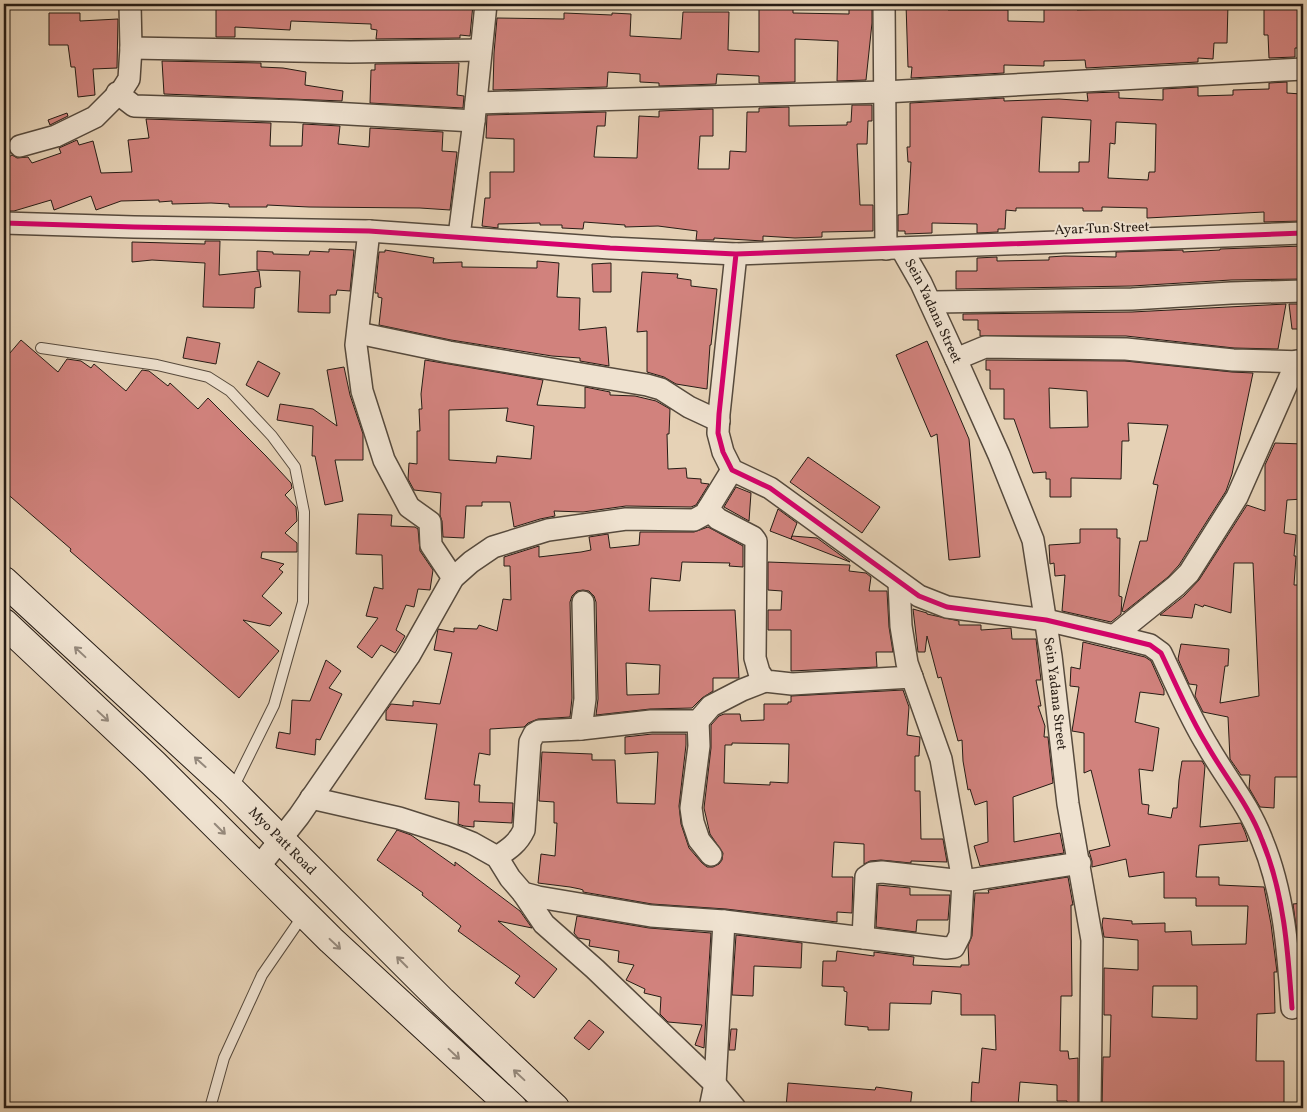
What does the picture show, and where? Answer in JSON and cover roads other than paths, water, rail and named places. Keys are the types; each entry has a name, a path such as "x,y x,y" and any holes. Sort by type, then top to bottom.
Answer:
{"main road":[{"name":"Myo Patt Road","path":"4,581 232,791 442,1002 555,1108"},
{"path":"4,623 154,764 331,940 513,1108"},
{"path":"154,764 176,741"}],"street":[{"path":"20,146 56,136 94,117 122,90 129,78 131,48 130,4"},
{"path":"459,236 475,112 486,4"},
{"path":"884,4 884,92 893,248"},
{"path":"131,48 350,52 480,50"},
{"path":"117,93 134,106 296,111 475,112 1303,69"},
{"name":"Ayar Tun Street","path":"4,223 370,231 610,248 736,254 1303,233"},
{"path":"370,231 356,345 362,392 384,460 409,507 430,522 431,545 453,578"},
{"name":"Sein Yadana Street","path":"893,248 922,283 999,455 1033,540 1046,620 1068,804 1080,863 1092,940 1090,1108"},
{"path":"736,254 718,433 723,452 732,470 770,488 919,596 947,607 1046,620 1150,644 1161,654 1206,744 1252,816 1263,842 1274,876 1288,945 1292,1008"},
{"path":"930,301 1132,299 1303,291"},
{"path":"358,333 449,352 647,385 661,389 690,407 719,421"},
{"path":"956,358 985,346 1126,349 1232,360 1300,361 1237,497 1189,573 1176,586 1114,636"},
{"path":"258,868 311,798 409,656 453,578 471,562 493,547 548,530 626,518 694,520 705,514 732,470"},
{"path":"708,509 718,519 753,537 756,541 755,658 759,672 764,680"},
{"path":"523,893 651,916 724,921 946,948 954,947 960,935 963,881 941,759 907,663 901,626 899,582"},
{"path":"581,729 586,699 583,602"},
{"path":"711,855 699,840 691,808 699,746 698,720 711,706 764,680 792,684 912,677"},
{"path":"496,857 514,845 520,839 524,830 530,742 534,734 540,731 581,729 651,721 698,720"},
{"path":"311,798 399,818 428,827 472,843 496,857 544,924 602,976 715,1084 735,1108"},
{"path":"863,938 866,877 872,873 882,872 963,881 1080,863"},
{"path":"710,1108 715,1084 724,921"}],"lane":[{"path":"41,348 157,365 208,377 230,391 272,436 295,467 304,512 302,602 274,705 232,791"},
{"path":"210,1108 224,1058 262,975 304,913"}]}
